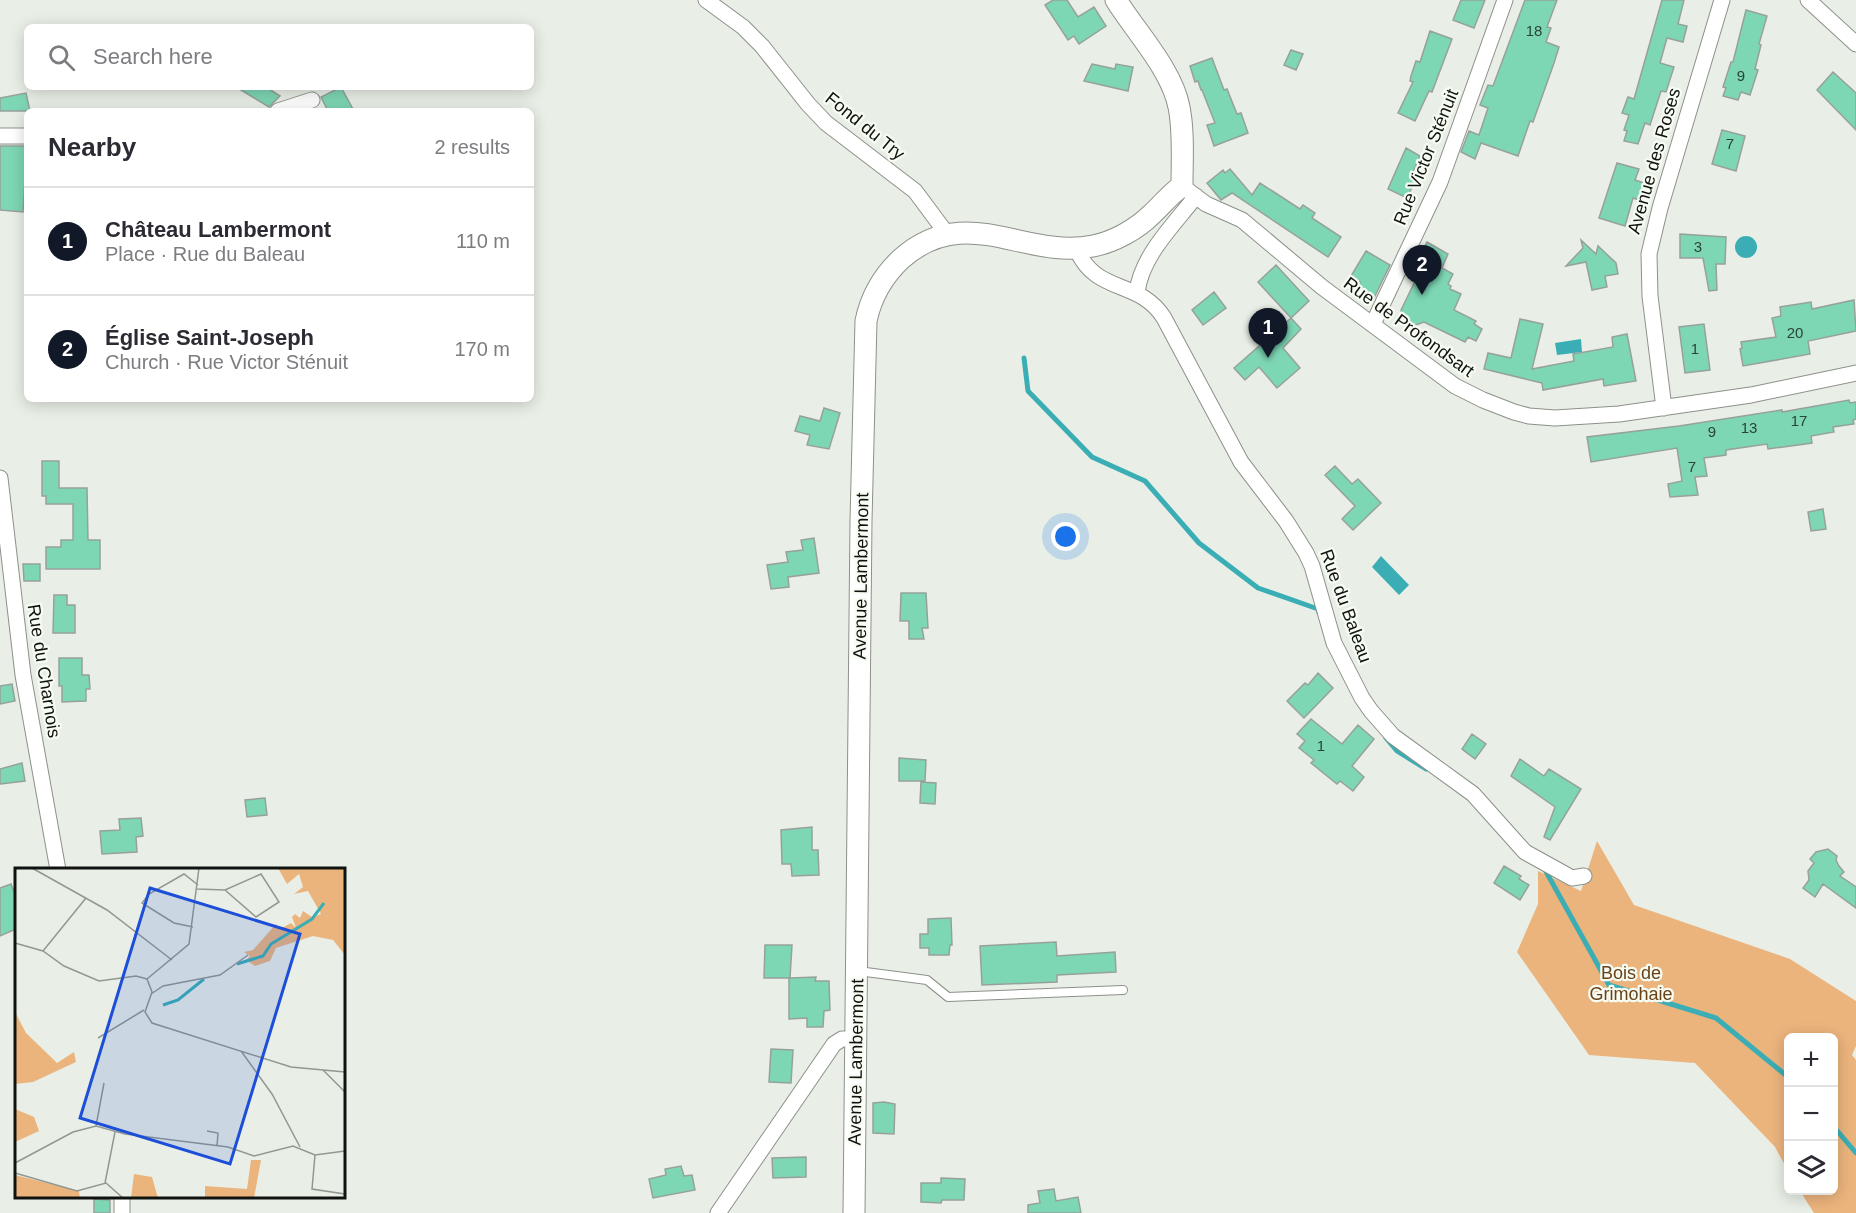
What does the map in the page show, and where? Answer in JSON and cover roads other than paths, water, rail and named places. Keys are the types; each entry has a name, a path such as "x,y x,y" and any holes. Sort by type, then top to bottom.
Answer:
{"street":[{"name":"Fond du Try","path":"706,0 743,27 762,46 826,123 915,191 947,234"},
{"path":"1116,0 1165,73 1176,96 1189,191 1145,262 1139,276 1137,292"},
{"name":"Rue Victor Sténuit","path":"1373,324 1440,182 1505,0"},
{"name":"Avenue des Roses","path":"1664,408 1650,296 1648,254 1722,0"},
{"path":"1808,0 1856,44"},
{"path":"287,108 312,100"},
{"path":"0,136 24,135"},
{"name":"Avenue Lambermont","path":"854,1213 862,475 866,321 875,292 893,266 918,247 947,234 991,235 1076,248 1095,246 1137,226 1152,214 1169,195 1189,191"},
{"name":"Rue de Profondsart","path":"1189,191 1206,204 1242,220 1322,287 1455,386 1474,397 1514,412 1555,418 1619,414 1751,395 1856,373"},
{"name":"Rue du Baleau","path":"1076,248 1082,261 1101,279 1137,292 1152,302 1164,318 1241,462 1286,521 1306,553 1334,643 1371,711 1394,736 1473,794 1525,852 1572,878 1584,876"},
{"name":"Rue du Charnois","path":"0,478 21,665 58,868"},
{"path":"718,1213 834,1044 842,1039 856,1039"}],"lane":[{"path":"856,971 927,980 948,997 1123,990"}],"water":[{"path":"1746,236 1756,243 1757,247 1750,257 1746,258 1736,251 1735,247 1742,237"},
{"path":"1581,339 1582,352 1557,355 1555,343"},
{"path":"1381,556 1409,585 1399,595 1372,567"}],"waterway":[{"path":"1024,358 1028,391 1092,457 1145,481 1199,543 1258,588 1318,609 1319,613"},
{"path":"1386,738 1397,751 1426,769"},
{"path":"1544,868 1609,985 1716,1018 1784,1074"},
{"path":"1838,1132 1856,1153"}],"place":[{"name":"Église Saint-Joseph","path":"1422,295"},
{"name":"Château Lambermont","path":"1268,358"}],"park label":[{"name":"Bois de Grimohaie","path":"1631,983"}]}
